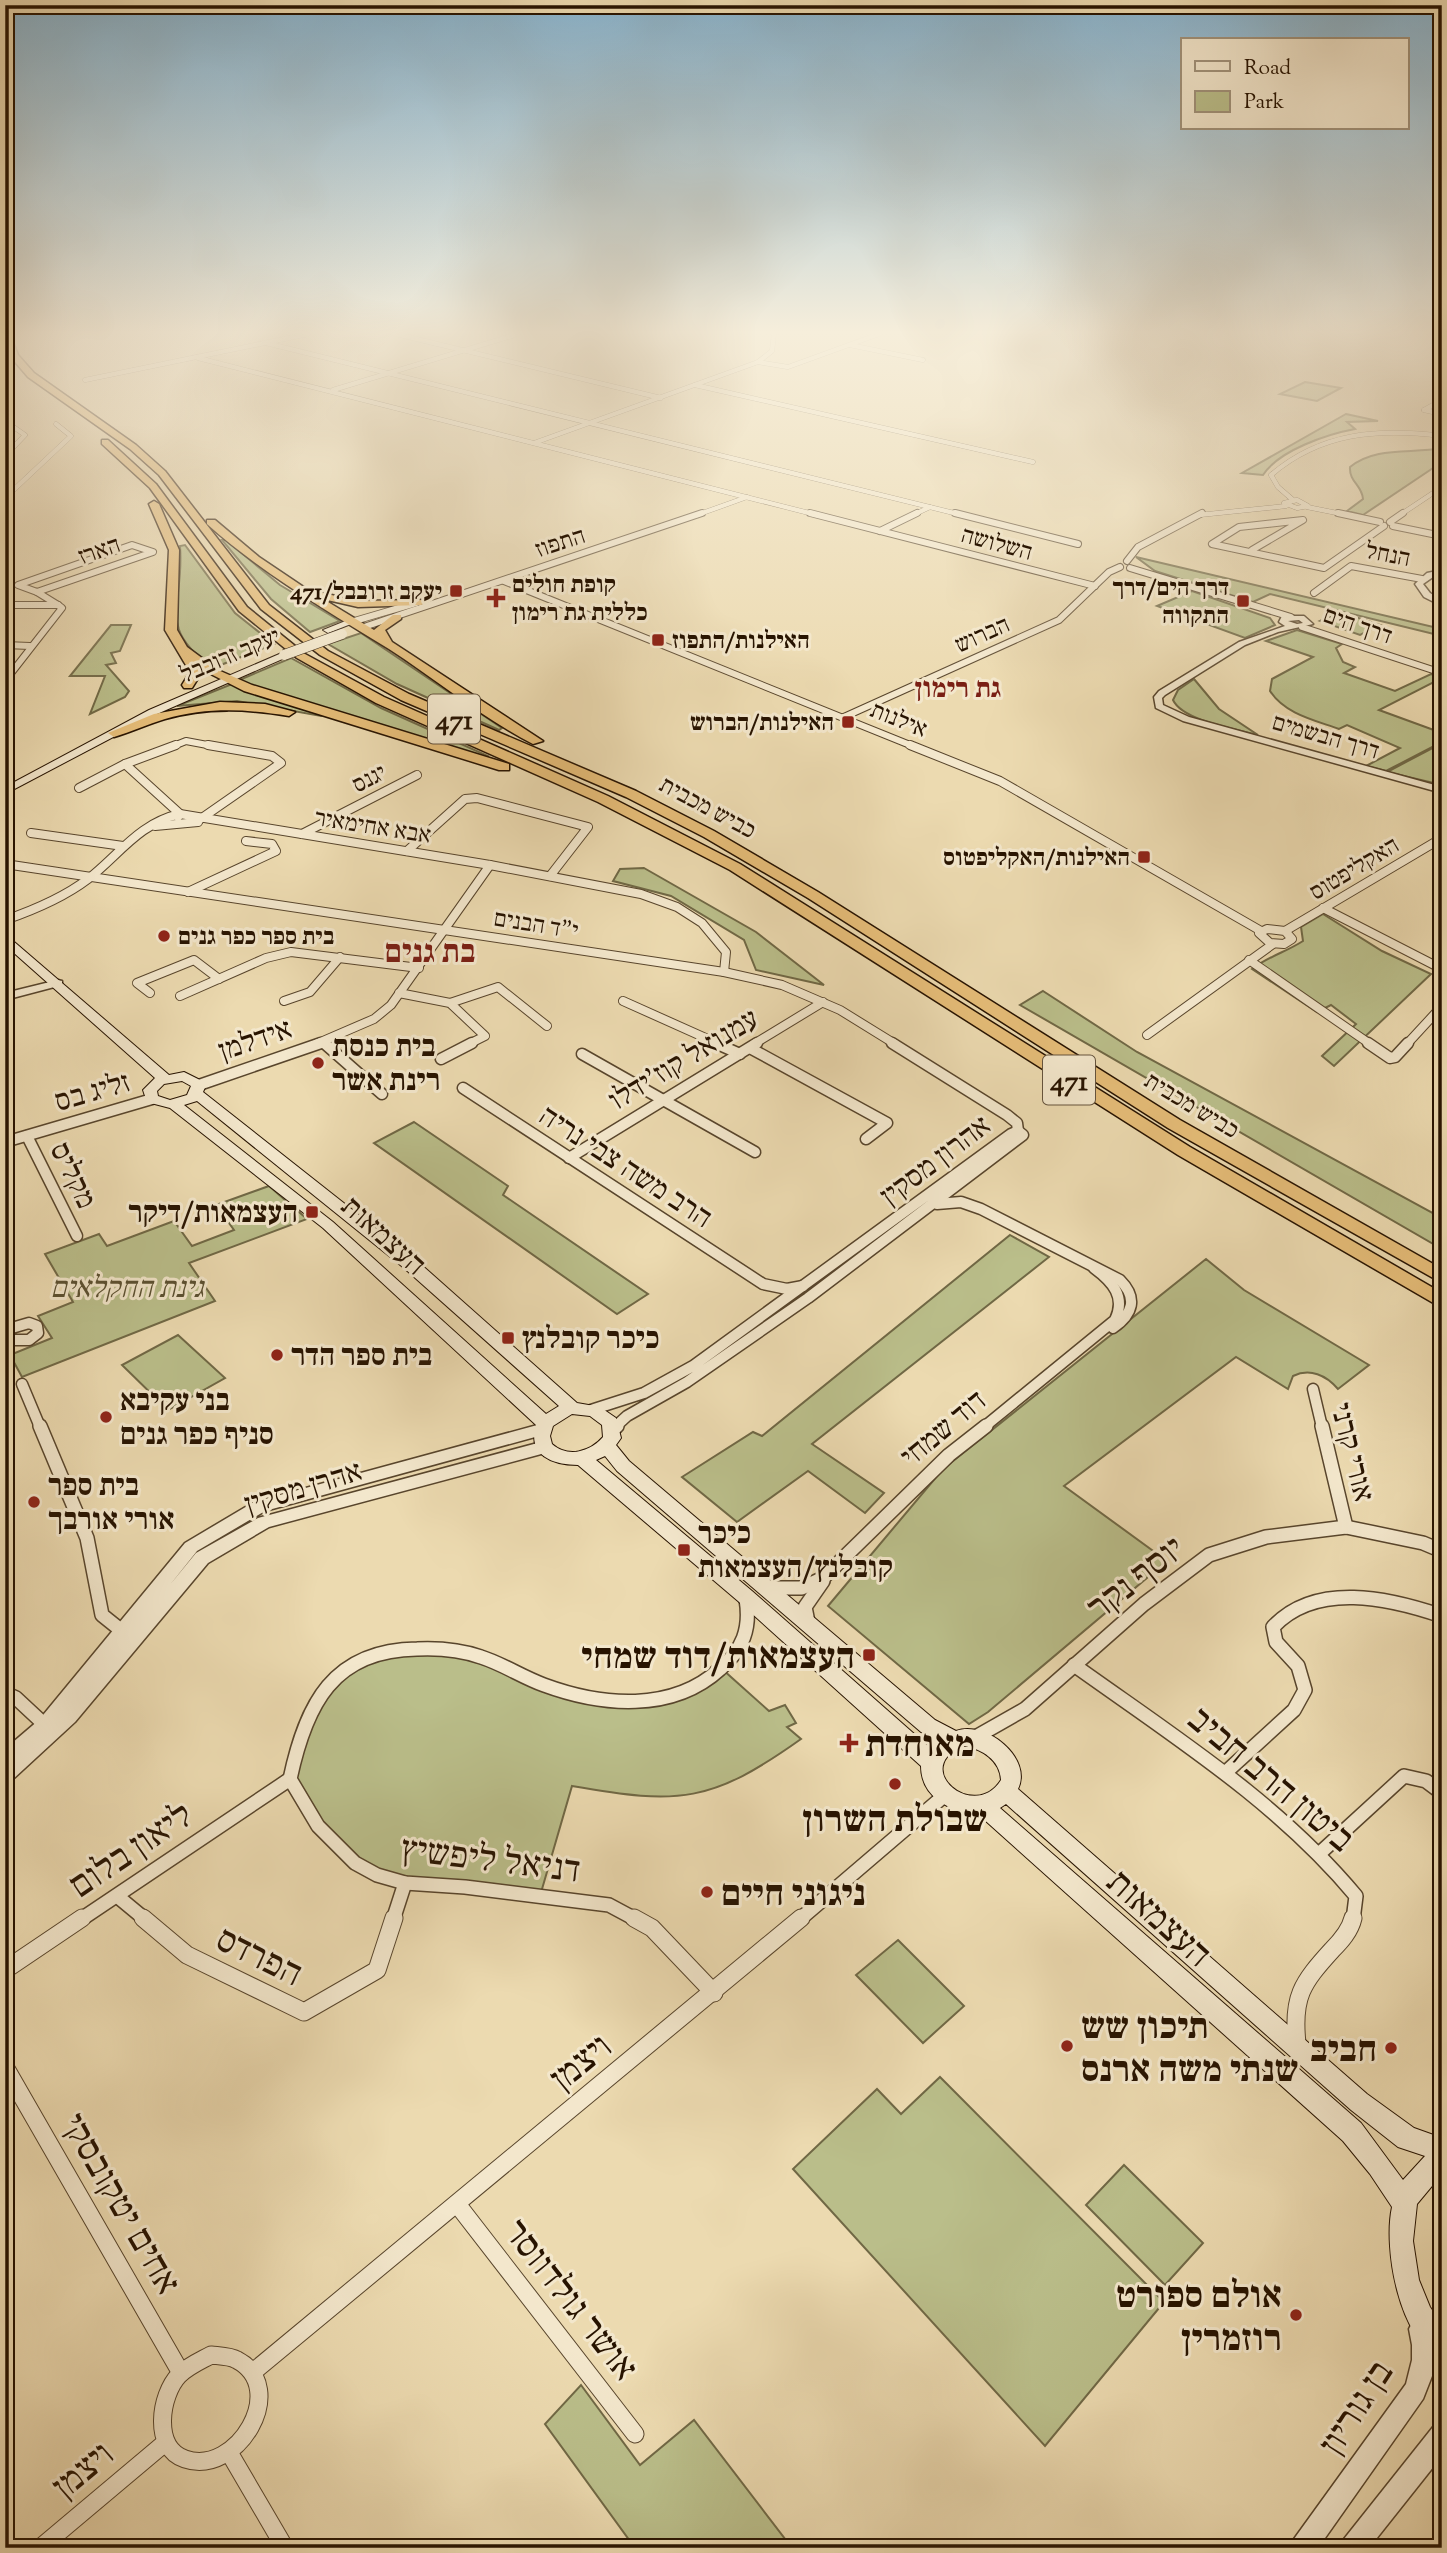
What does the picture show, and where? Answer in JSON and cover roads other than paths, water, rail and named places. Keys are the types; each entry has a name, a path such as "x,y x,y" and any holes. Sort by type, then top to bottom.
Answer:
{"highway":[{"name":"כביש מכבית","path":"119,453 153,486 237,603 301,656 380,700 668,830 795,903 1184,1151 1442,1302"},
{"name":"כביש מכבית","path":"139,453 172,485 265,607 324,653 405,697 631,794 727,844 822,901 1174,1124 1442,1277"},
{"path":"128,461 152,499 173,544 170,622 173,634 196,672 188,685"},
{"path":"172,485 236,546 273,574 388,644 491,716 656,799 727,844"},
{"path":"273,574 318,595 347,602 380,605 421,602"},
{"path":"388,644 379,629 397,617"},
{"path":"182,649 220,676 525,775 668,830"},
{"path":"114,733 176,711 237,704 313,716 421,740"}],"main road":[{"name":"יעקב זרובבל","path":"5,791 220,676 328,630 356,625"},
{"name":"יעקב זרובבל","path":"279,652 342,634 356,625"},
{"name":"יעקב זרובבל","path":"5,782 188,685 220,676"},
{"path":"5,938 164,1079"},
{"path":"184,1076 198,1089 174,1104 152,1099 150,1090 164,1079 184,1076"},
{"name":"העצמאות","path":"198,1089 389,1247 572,1408"},
{"name":"העצמאות","path":"174,1104 328,1225 544,1433"},
{"path":"931,1762 745,1597 583,1459 561,1458 544,1433 561,1411 572,1408 591,1410 604,1415 610,1438 623,1466 928,1726 964,1738 1002,1753 1011,1772 1006,1791 992,1802 982,1805 962,1804 945,1795 933,1780 931,1762 935,1752 964,1738"},
{"path":"583,1459 610,1438"},
{"name":"העצמאות","path":"1006,1791 1359,2102 1407,2138 1442,2150"},
{"name":"העצמאות","path":"982,1805 1352,2132 1379,2165 1405,2205"},
{"path":"1442,2158 1422,2174 1405,2205 1400,2247 1411,2294 1442,2346"}],"street":[{"path":"5,507 11,499 6,497 54,453"},
{"name":"השלושה","path":"574,453 1095,586"},
{"path":"709,453 1077,544"},
{"path":"994,453 1033,462"},
{"path":"1293,500 1278,487 1271,475 1304,453"},
{"path":"1252,550 1303,520 1239,527 1212,544 1249,552 1252,550 1324,568 1442,488"},
{"name":"התפוז","path":"505,581 747,497"},
{"path":"1286,506 1284,502 1293,500 1306,503 1307,507"},
{"path":"1127,561 1138,547 1203,513 1286,506 1307,507 1442,536"},
{"path":"880,531 930,507"},
{"name":"הארז","path":"132,545 153,552 37,592 15,584 132,545"},
{"name":"דרך הים","path":"1127,561 1149,572"},
{"name":"הברוש","path":"844,717 1059,620 1109,572 1120,567 1116,563 1127,561"},
{"path":"1130,568 1137,565"},
{"name":"הנחל","path":"1314,593 1351,566 1422,579"},
{"name":"דרך הים","path":"1120,567 1149,572 1442,671"},
{"path":"1442,572 1422,579 1419,584 1420,590 1442,604"},
{"name":"יעקב זרובבל","path":"356,625 397,617 505,581"},
{"name":"אילנות","path":"505,581 1000,780 1261,931"},
{"name":"יעקב זרובבל","path":"356,625 421,602 484,588"},
{"path":"5,681 62,608 37,592"},
{"path":"5,605 58,605"},
{"name":"דרך הבשמים","path":"1291,621 1213,659 1170,688 1165,697 1171,709 1204,724 1440,790"},
{"path":"5,645 30,646"},
{"path":"79,788 125,765 186,741 272,756 281,763 199,820 149,828 133,836"},
{"path":"125,765 180,814 174,823"},
{"name":"יגנס","path":"302,834 417,775"},
{"path":"407,851 465,799 477,797 588,827 550,876"},
{"name":"אבא אחימאיר","path":"5,920 57,900 90,878 133,836 154,820 180,814 199,820 490,865 641,894 677,907 702,923 726,952 724,972"},
{"path":"31,833 124,846"},
{"name":"האקליפטוס","path":"1273,944 1290,941 1291,936 1285,931 1442,838"},
{"path":"188,892 271,854 276,848 246,841"},
{"name":"י\"ד הבנים","path":"5,864 724,972 782,985 823,1002 1007,1115 1017,1123 1018,1131"},
{"name":"אידלמן","path":"198,1089 323,1042 374,1019 419,968 490,865"},
{"path":"1323,908 1442,969"},
{"path":"1147,1035 1273,944 1261,938 1261,931 1272,928 1285,931"},
{"path":"180,996 266,958 291,953 419,968"},
{"path":"284,1001 310,992 340,957"},
{"path":"150,993 137,983 194,960 219,979"},
{"path":"1249,960 1390,1058 1404,1049 1442,1006"},
{"path":"5,997 58,983"},
{"path":"399,993 450,1003 499,987 547,1026"},
{"path":"623,1001 740,1055"},
{"name":"עמנואל קוז'ידלו","path":"569,1158 823,1002"},
{"path":"441,1059 485,1036 450,1003"},
{"path":"323,1042 382,1094"},
{"path":"750,1048 887,1123 866,1139"},
{"path":"582,1054 755,1152"},
{"name":"הרב משה צבי נריה","path":"463,1088 763,1284 787,1289 808,1285"},
{"name":"זליג בס","path":"5,1142 152,1099"},
{"name":"אהרון מסקין","path":"591,1410 620,1403 655,1388 705,1358 1018,1131 1022,1138 932,1206 712,1365 627,1416 610,1438"},
{"name":"מקליס","path":"27,1136 77,1236"},
{"name":"דוד שמחי","path":"766,1588 802,1588 813,1585 944,1459 1113,1324 1122,1305 1111,1282 1094,1268 981,1209 965,1195 962,1183"},
{"name":"דוד שמחי","path":"932,1206 952,1202 981,1209"},
{"path":"763,1284 771,1297 770,1312"},
{"path":"22,1384 87,1538 102,1615 122,1631"},
{"name":"אורי קרני","path":"1313,1390 1346,1527"},
{"name":"אהרן מסקין","path":"5,1760 45,1725 191,1547 260,1506 544,1433"},
{"name":"אהרן מסקין","path":"5,1774 69,1717 202,1558 264,1522 544,1433"},
{"name":"יוסף נקר","path":"964,1738 1025,1709 1182,1572 1209,1555 1266,1537 1346,1527 1423,1543 1442,1551"},
{"name":"דוד שמחי","path":"810,1627 806,1607 831,1570"},
{"path":"290,1780 304,1727 320,1699 349,1665 391,1652 433,1648 474,1655 545,1685 600,1700 653,1700 686,1692 710,1680 722,1669 746,1641 750,1620 745,1597"},
{"path":"1225,1773 1294,1710 1305,1690 1298,1666 1276,1642 1273,1627 1291,1610 1319,1602 1366,1597 1415,1606 1442,1616"},
{"name":"ביטון הרב חביב","path":"1074,1665 1225,1773 1320,1853 1356,1896 1354,1917 1344,1936 1310,1974 1301,1991 1295,2009 1297,2046"},
{"path":"5,1693 16,1698 45,1725"},
{"path":"1320,1853 1404,1776 1426,1781 1442,1793"},
{"name":"דניאל ליפשיץ","path":"290,1780 318,1826 355,1863 377,1875 405,1883 465,1886 609,1905 652,1927 714,1993"},
{"name":"ליאון בלום","path":"5,1970 290,1780"},
{"name":"ויצמן","path":"253,2372 714,1993 945,1795"},
{"name":"הפרדס","path":"117,1896 187,1955 304,2012 377,1970 405,1883"},
{"name":"אחים יטקובסקי","path":"5,2067 181,2373"},
{"name":"אושר גולדווסר","path":"457,2204 635,2434"},
{"name":"בן גוריון","path":"1303,2548 1415,2391 1424,2367 1425,2341 1411,2294"},
{"path":"211,2355 228,2355 242,2361 253,2372 260,2393 258,2412 251,2430 230,2454 208,2462 191,2462 176,2455 166,2442 161,2415 166,2396 181,2373 211,2355"},
{"path":"1353,2548 1442,2435"},
{"name":"ויצמן","path":"40,2548 166,2442"},
{"path":"230,2454 285,2548"}],"place":[{"name":"יעקב זרובבל/471","path":"456,591"},
{"name":"קופת חולים כללית גת רימון","path":"496,598"},
{"name":"דרך הים/דרך התקווה","path":"1243,601"},
{"name":"האילנות/התפוז","path":"658,640"},
{"name":"האילנות/הברוש","path":"848,722"},
{"name":"האילנות/האקליפטוס","path":"1144,857"},
{"name":"בית ספר כפר גנים","path":"164,936"},
{"name":"בית כנסת רינת אשר","path":"318,1063"},
{"name":"העצמאות/דיקר","path":"312,1212"},
{"name":"כיכר קובלנץ","path":"508,1338"},
{"name":"בית ספר הדר","path":"277,1355"},
{"name":"בני עקיבא סניף כפר גנים","path":"106,1417"},
{"name":"בית ספר אורי אורבך","path":"34,1502"},
{"name":"כיכר קובלנץ/העצמאות","path":"684,1550"},
{"name":"העצמאות/דוד שמחי","path":"869,1655"},
{"name":"מאוחדת","path":"849,1743"},
{"name":"שבולת השרון","path":"895,1784"},
{"name":"ניגוני חיים","path":"707,1892"},
{"name":"תיכון שש שנתי משה ארנס","path":"1067,2046"},
{"name":"חביב","path":"1391,2048"},
{"name":"אולם ספורט רוזמרין","path":"1296,2315"}],"district":[{"name":"גת רימון","path":"958,687"},
{"name":"בת גנים","path":"430,951"}],"park label":[{"name":"גינת החקלאים","path":"127,1287"}]}
